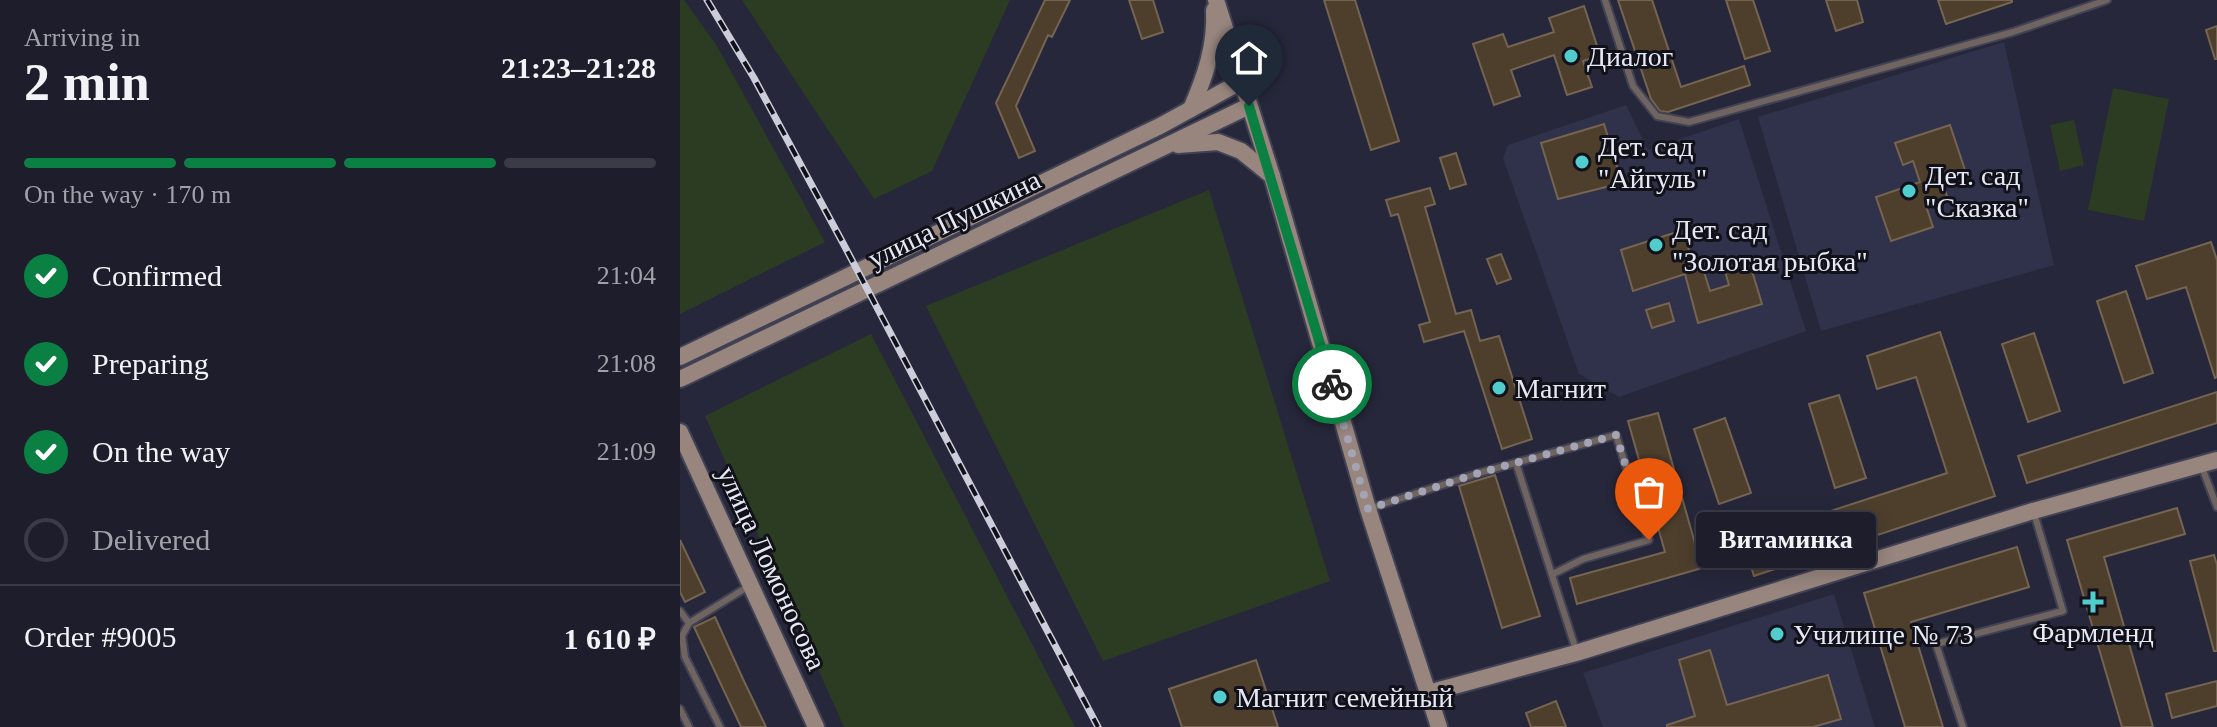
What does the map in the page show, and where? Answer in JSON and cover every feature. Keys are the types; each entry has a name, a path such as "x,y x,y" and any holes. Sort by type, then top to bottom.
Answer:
{"main road":[{"path":"1215,0 1272,176 1368,509 1439,727"},
{"path":"1191,109 1204,81 1211,51 1215,0"},
{"name":"улица Пушкина","path":"680,357 1191,109 1242,81"},
{"name":"улица Пушкина","path":"680,379 1249,106"},
{"path":"1168,145 1218,142 1241,151 1272,176"},
{"name":"улица Ломоносова","path":"680,432 816,727"},
{"path":"1428,693 1576,653 2033,511 2209,462"}],"lane":[{"path":"1605,0 1633,86 1657,116 1689,122 2013,32 2107,0"},
{"path":"1368,509 1616,435 1649,540 1583,559 1553,574"},
{"path":"2209,462 2217,507"},
{"path":"1516,463 1576,653"},
{"path":"1963,727 1936,644 2063,611 2033,511"},
{"path":"720,727 688,664 682,636 689,623 752,584"},
{"path":"680,611 689,623"},
{"path":"680,667 688,664"},
{"path":"1395,705 1428,693"},
{"path":"680,709 689,727"}],"shaded area":[{"name":"Дет. сад \"Сказка\"","path":"2004,42 2054,265 1821,331 1758,117"},
{"name":"Дет. сад \"Золотая рыбка\"","path":"1626,105 1648,150 1739,119 1806,331 1619,397 1579,374 1503,158 1508,145"},
{"name":"Училище № 73","path":"1834,594 1875,727 1603,727 1583,673"}],"green space":[{"path":"680,0 684,0 717,46 825,242 680,314"},
{"path":"742,0 1010,0 932,171 874,199"},
{"path":"2113,88 2169,99 2144,221 2088,210"},
{"path":"2074,120 2084,165 2060,171 2050,125"},
{"path":"1209,190 1330,581 1103,661 926,306"},
{"path":"871,334 1075,727 844,727 705,416"}],"building":[{"path":"1045,0 1070,0 1052,37 1048,35 1016,106 1035,151 1019,158 996,103"},
{"path":"1129,0 1153,0 1163,32 1142,39"},
{"path":"1324,0 1355,0 1399,141 1371,150"},
{"path":"1618,0 1652,0 1681,87 1744,66 1750,85 1668,112 1660,111 1651,99"},
{"path":"1726,0 1753,0 1770,51 1745,59"},
{"path":"1826,0 1857,0 1863,22 1836,31"},
{"path":"1938,0 2012,0 2012,2 1946,24"},
{"path":"1584,6 1600,55 1583,61 1592,87 1567,95 1554,55 1511,70 1520,96 1494,105 1473,44 1503,34 1508,47 1554,32 1549,18"},
{"path":"2217,26 2217,59 2215,59 2206,30"},
{"name":"Дет. сад \"Айгуль\"","path":"1604,124 1622,183 1558,199 1541,143"},
{"name":"Дет. сад \"Сказка\"","path":"1950,125 1965,170 1941,178 1948,199 1926,206 1933,227 1891,241 1876,197 1920,182 1913,161 1903,165 1895,143"},
{"path":"1456,153 1466,184 1450,189 1440,158"},
{"path":"1430,188 1435,204 1425,207 1456,314 1471,310 1480,341 1499,336 1532,439 1502,449 1464,331 1424,342 1419,325 1430,322 1398,214 1391,216 1386,200"},
{"name":"Дет. сад \"Золотая рыбка\"","path":"1683,230 1695,271 1703,269 1710,291 1729,285 1724,268 1749,261 1762,304 1698,323 1685,274 1633,291 1621,250"},
{"path":"2211,242 2217,260 2215,378 2186,287 2147,299 2136,266"},
{"path":"1501,254 1511,279 1497,284 1487,259"},
{"path":"2126,291 2153,373 2124,383 2097,301"},
{"path":"1669,303 1674,321 1652,328 1646,310"},
{"path":"1940,332 1995,496 1754,576 1742,540 1947,473 1916,377 1877,389 1867,356"},
{"path":"2034,333 2060,411 2028,422 2002,344"},
{"path":"2217,392 2217,423 2027,483 2018,456"},
{"path":"1839,395 1866,478 1835,488 1809,404"},
{"path":"1658,413 1702,568 1577,604 1570,578 1665,552 1628,421"},
{"path":"1725,418 1751,493 1719,504 1694,429"},
{"path":"1495,475 1540,616 1502,628 1459,486"},
{"path":"2177,508 2185,534 2104,557 2153,727 2122,727 2067,540"},
{"path":"680,540 705,592 685,602 680,592"},
{"path":"2017,547 2029,587 1911,622 1943,727 1905,727 1864,593"},
{"path":"2214,555 2217,565 2217,651 2214,651 2190,561"},
{"path":"715,617 766,727 741,727 694,627"},
{"path":"1710,650 1727,705 1828,675 1841,719 1813,727 1667,727 1695,716 1679,660"},
{"name":"Магнит семейный","path":"1256,660 1278,727 1182,727 1169,689"},
{"path":"2217,681 2217,706 2172,718 2166,694"},
{"path":"1556,701 1566,727 1531,727 1526,713"}],"railway":[{"path":"707,0 754,78 844,245 1098,727"}],"way so far":[{"path":"1332,384 1368,509 1479,473 1616,435 1649,540"}],"place":[{"name":"Диалог","path":"1571,56"},
{"name":"Дет. сад \"Айгуль\"","path":"1582,162"},
{"name":"Дет. сад \"Сказка\"","path":"1909,191"},
{"name":"Дет. сад \"Золотая рыбка\"","path":"1656,245"},
{"name":"Магнит","path":"1499,388"},
{"name":"Витаминка","path":"1649,540"},
{"name":"Фармленд","path":"2093,602"},
{"name":"Училище № 73","path":"1777,634"},
{"name":"Магнит семейный","path":"1220,697"}],"route":[{"path":"1249,106 1332,384"}]}
